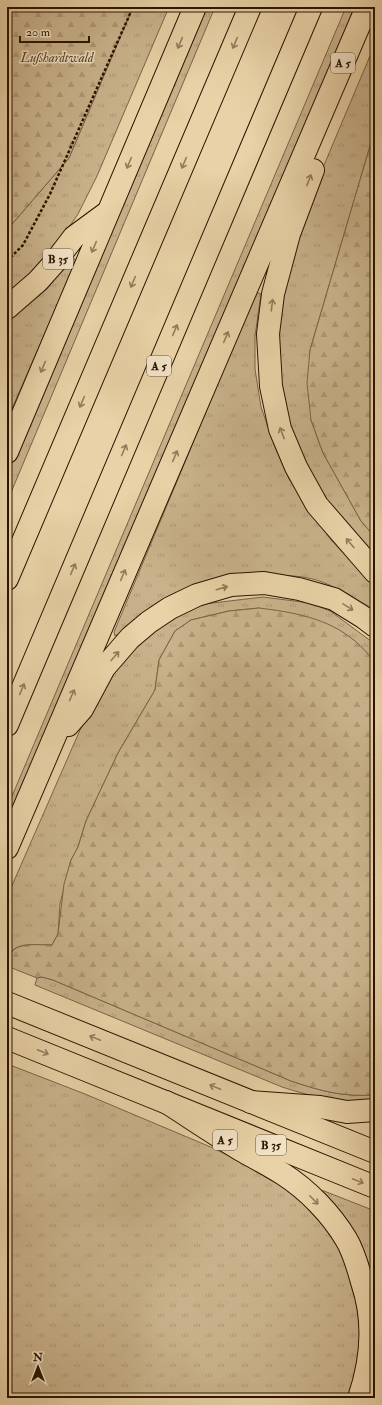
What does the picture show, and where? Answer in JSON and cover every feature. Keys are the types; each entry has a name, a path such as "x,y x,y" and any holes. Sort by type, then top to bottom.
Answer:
{"highway":[{"path":"7,452 195,7"},
{"path":"7,579 250,7"},
{"name":"A 5","path":"7,725 311,7"},
{"name":"A 5","path":"51,744 367,7"},
{"name":"A 5","path":"319,120 318,156 289,234 273,294 268,334 271,386 280,429 300,474 317,505 375,572"},
{"name":"B 35","path":"7,308 38,281 74,237 109,211"},
{"path":"7,848 51,744 82,708 104,668 130,638 149,622 170,608 197,595 231,585 264,584 299,589 334,600 375,626"},
{"name":"B 35","path":"7,1003 375,1152"},
{"name":"B 35","path":"7,1038 375,1188"},
{"name":"A 5","path":"166,1102 241,1150 284,1175 312,1198 330,1218 346,1240 356,1262 366,1292 371,1322 370,1349 364,1382 359,1398"},
{"path":"251,1102 320,1107 347,1112 375,1110"}],"path":[{"path":"7,261 23,245 50,194 133,7"}],"green space":[{"name":"Lußhardtwald","path":"7,7 133,7 69,158 7,230"},
{"path":"133,7 169,7 97,176 78,214 49,257 7,296 7,230 69,158"},
{"path":"206,7 215,7 7,502 7,475"},
{"path":"346,7 356,7 7,829 7,808"},
{"path":"375,44 375,129 310,350 311,420 323,453 361,521 375,537 375,559 322,497 290,435 275,352 279,294 322,170"},
{"path":"375,129 375,537 361,521 323,453 311,420 307,383 310,350"},
{"path":"73,258 75,259 75,264 7,420 7,323 47,289 68,262"},
{"path":"256,292 261,294 255,336 255,369 261,407 275,447 289,479 331,540 375,587 375,613 343,592 322,582 300,577 265,577 206,584 182,590 167,597 146,611 127,628 115,636 114,632"},
{"path":"263,597 310,603 330,611 375,644 375,661 354,640 259,608 229,611 191,620 175,631 159,660 155,690 118,753 86,821 78,847 71,860 60,904 58,934 52,945 24,945 17,947 12,950 7,963 7,897 80,730 101,689 118,665 156,629 180,613 204,604"},
{"path":"259,608 309,617 333,627 355,641 375,661 375,1095 342,1094 312,1088 291,1081 53,980 42,977 37,978 7,966 8,958 17,948 30,945 52,945 58,934 64,884 71,860 78,847 86,821 118,753 155,690 159,660 175,631 191,620 229,611"},
{"path":"42,977 53,980 291,1081 312,1088 342,1094 375,1095 375,1104 351,1103 328,1099 282,1087 35,985 37,978"},
{"path":"10,1065 85,1094 213,1148 271,1177 292,1192 312,1210 342,1251 360,1303 362,1352 349,1398 7,1398 7,1070"},
{"path":"315,1189 324,1191 375,1211 375,1284 368,1262 352,1232"}]}
